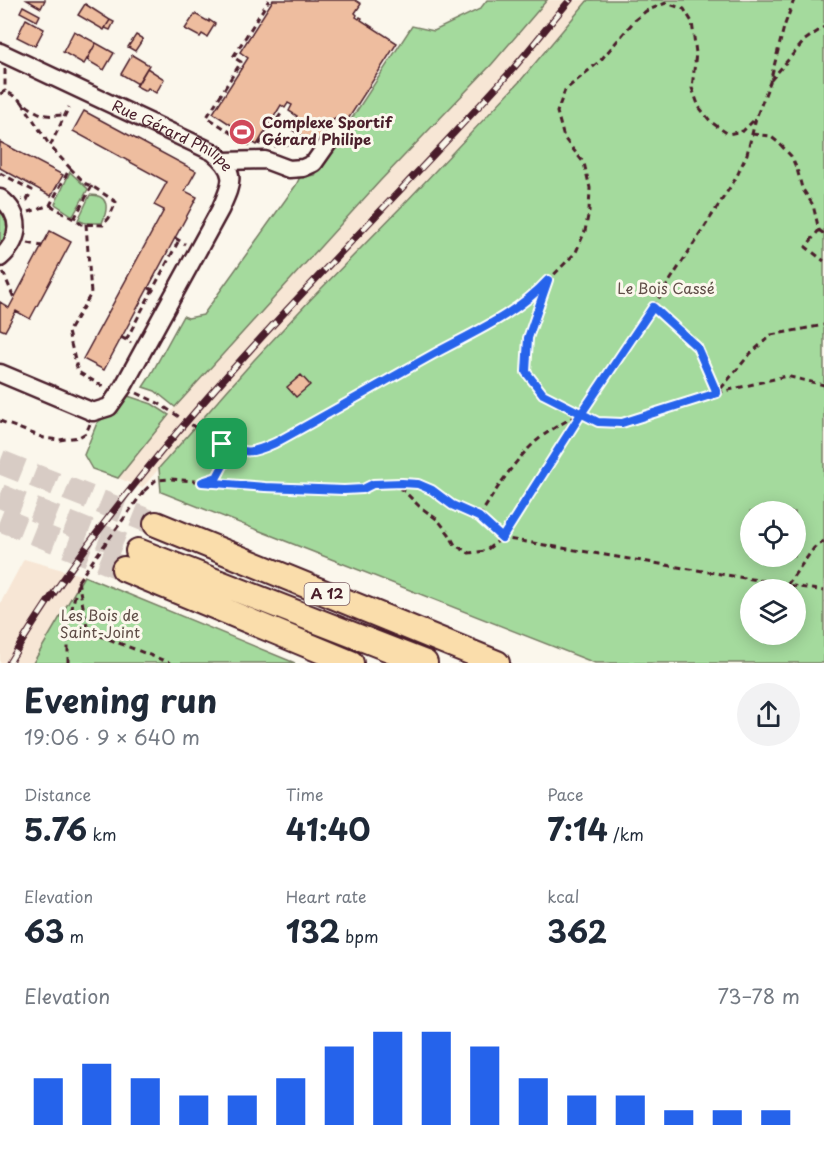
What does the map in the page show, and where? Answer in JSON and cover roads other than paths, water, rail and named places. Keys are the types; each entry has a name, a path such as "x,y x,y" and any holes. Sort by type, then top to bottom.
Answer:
{"highway":[{"name":"A 12","path":"156,524 497,663"},
{"name":"A 12","path":"351,663 131,560 425,663"}],"street":[{"name":"Rue Gérard Philipe","path":"0,373 93,412 114,395 220,210 230,188 231,180 224,161 213,152 2,58"},
{"path":"224,161 265,160 289,169 303,168 314,163 340,126"},
{"path":"0,198 13,211 17,209 16,233 1,263"}],"tunnel":[{"path":"0,462 156,524"},
{"path":"0,496 138,551"},
{"path":"0,519 124,569"}],"railway":[{"path":"9,663 62,581 120,503 181,428 246,354 512,70 570,0"}],"place":[{"name":"Complexe Sportif Gérard Philipe","path":"242,132"}],"park label":[{"name":"Le Bois Cassé","path":"666,289"},
{"name":"Les Bois de Saint-Joint","path":"100,624"}]}
